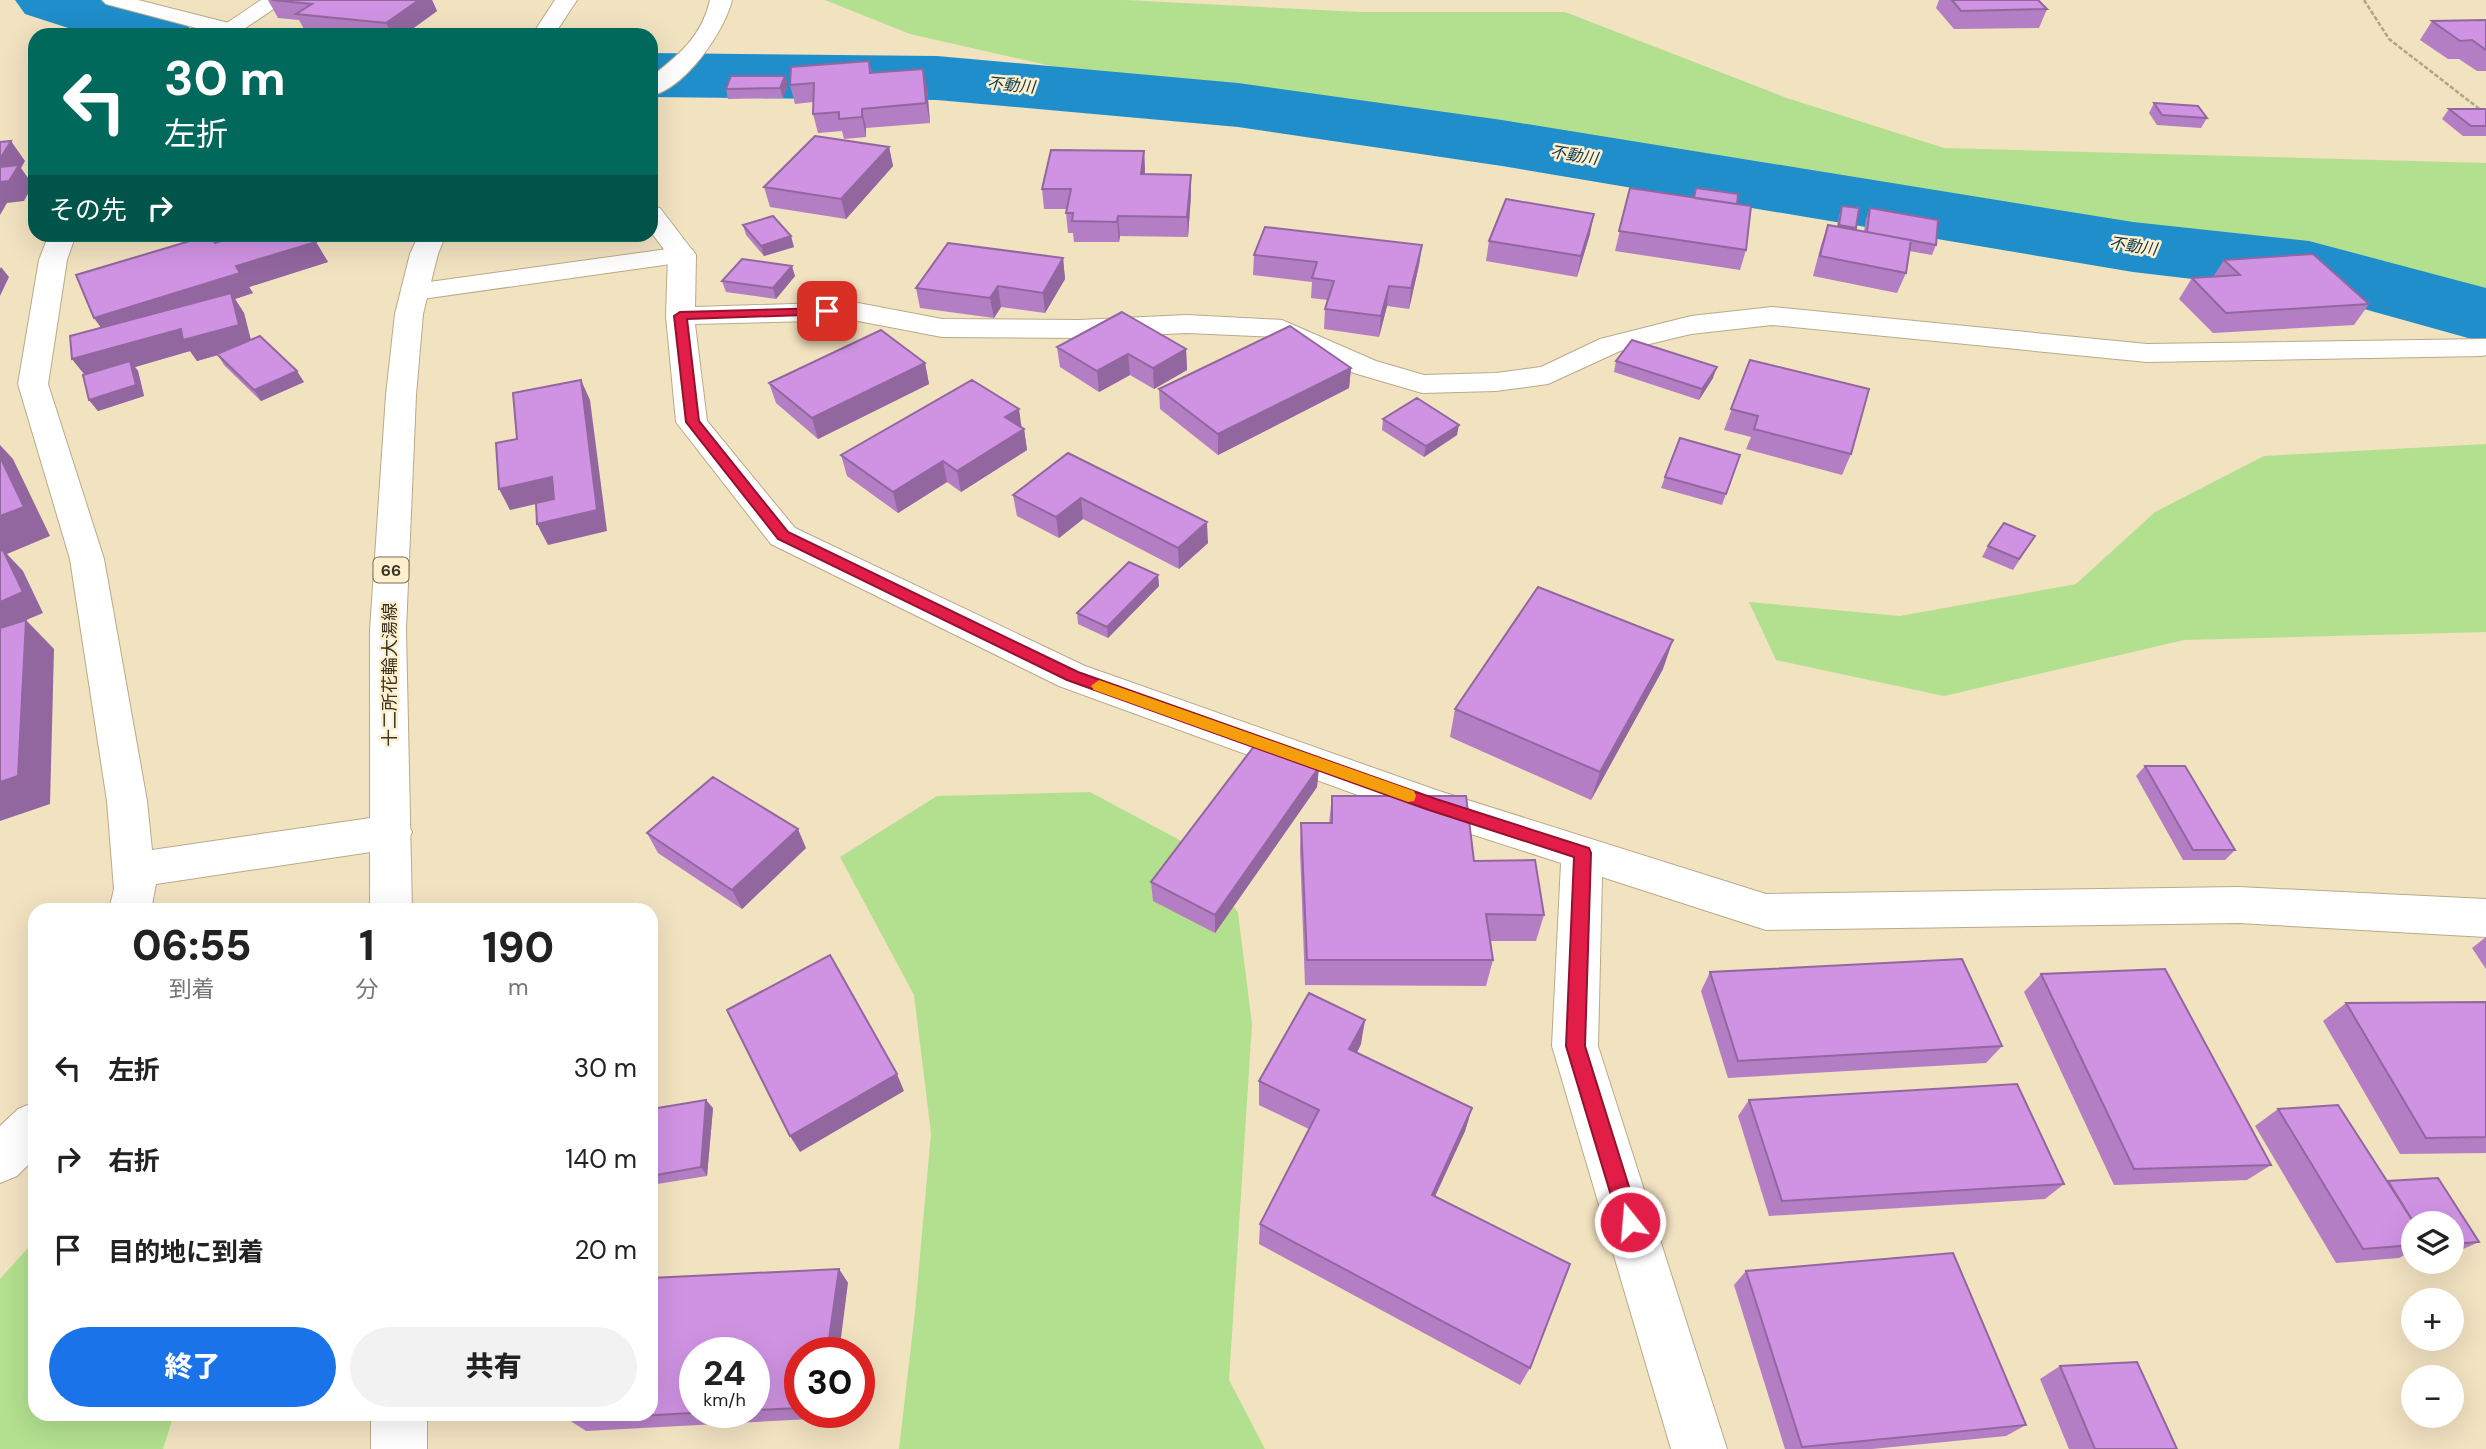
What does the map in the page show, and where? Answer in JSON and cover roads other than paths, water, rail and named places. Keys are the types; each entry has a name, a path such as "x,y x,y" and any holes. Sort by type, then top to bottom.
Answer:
{"street":[{"path":"113,0 207,28"},
{"path":"232,28 276,0"},
{"path":"548,28 566,0"},
{"path":"658,83 707,40 719,19 722,0"},
{"path":"658,223 682,255 680,316 692,422 783,536 1072,676 1432,805 1766,912 2239,905 2486,918"},
{"path":"60,242 53,260 33,384 87,559 127,801 131,890 391,832"},
{"name":"十二所花輪大湯線","path":"391,903 388,630 401,395 409,314 429,242"},
{"path":"415,292 682,255"},
{"path":"680,316 853,311 942,328 1079,329 1187,324 1282,329 1365,367 1422,384 1496,382 1548,375 1610,345 1691,326 1772,316 2147,353 2482,347"},
{"path":"1583,853 1575,1046 1699,1449"},
{"path":"0,1158 28,1132"},
{"path":"399,1421 399,1449"}],"waterway":[{"name":"不動川","path":"48,0 138,28"},
{"name":"不動川","path":"658,75 937,78 1238,105 1502,143 2133,247 2309,267 2486,316"}]}
